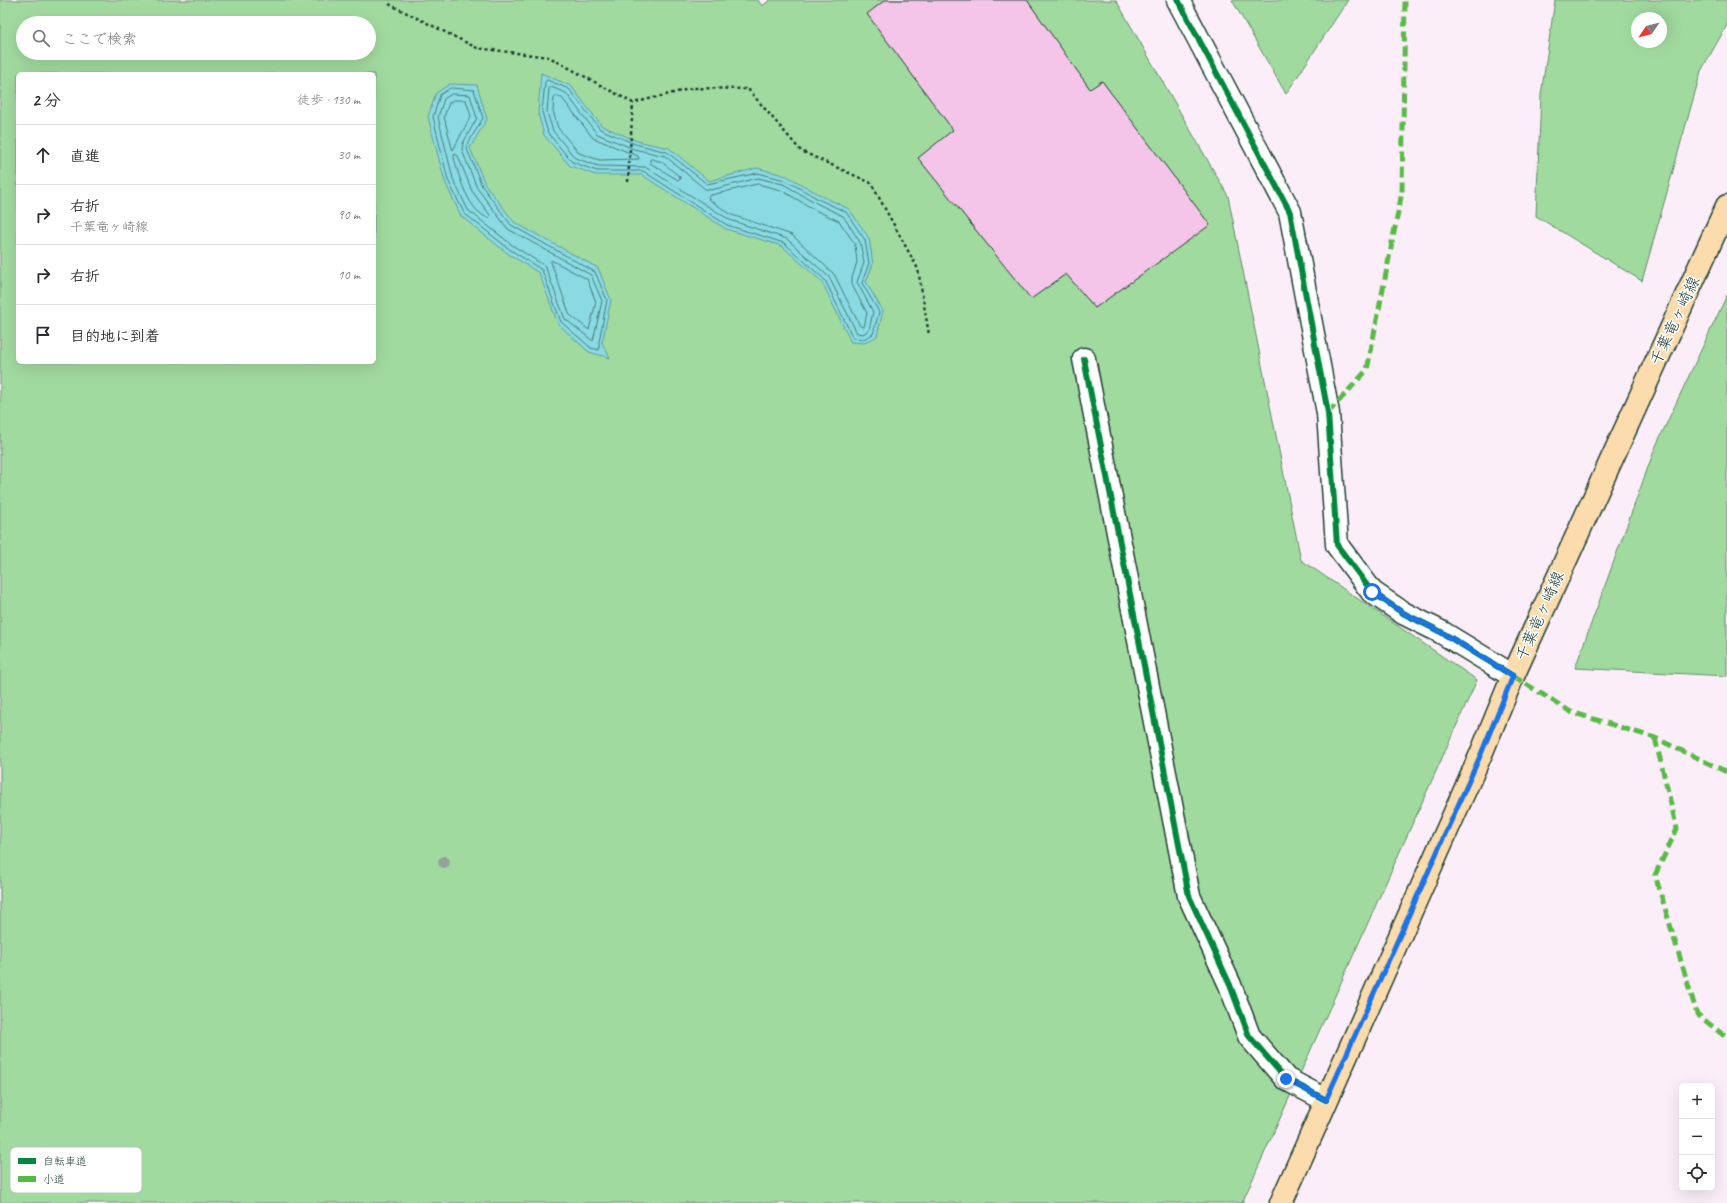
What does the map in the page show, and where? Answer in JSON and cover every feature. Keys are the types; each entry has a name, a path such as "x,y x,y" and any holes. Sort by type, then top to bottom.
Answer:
{"main road":[{"name":"千葉竜ヶ崎線","path":"1281,1203 1481,754 1513,676 1727,206"}],"street":[{"path":"1178,0 1290,212 1328,413 1337,545 1372,592 1403,613 1441,632 1513,676"},
{"path":"1084,359 1189,896 1230,985 1249,1036 1286,1079 1326,1100"}],"path":[{"path":"389,4 477,48 549,57 633,103 693,88 748,88 801,151 871,183 918,269 929,335"},
{"path":"628,182 633,103"}],"green space":[{"path":"0,0 758,0 762,6 770,0 1116,0 1228,196 1301,560 1477,680 1242,1203 0,1203"},
{"path":"1232,0 1348,0 1286,94"},
{"path":"1555,0 1727,0 1727,25 1701,71 1642,281 1536,216 1541,95"},
{"path":"1727,295 1727,676 1575,668 1655,448"}],"water":[{"path":"541,73 571,86 602,126 637,141 669,148 709,181 757,168 787,176 849,209 869,238 873,264 866,282 883,311 877,336 865,343 851,342 822,282 782,246 726,229 642,175 596,175 570,166 544,135 538,113"},
{"path":"450,84 477,85 487,119 470,148 485,184 514,222 598,268 611,300 602,343 610,358 589,352 558,324 539,273 507,253 461,216 445,182 428,117 436,93"}],"building":[{"path":"885,0 1027,0 1090,89 1102,81 1210,225 1095,308 1066,274 1031,299 918,158 953,130 867,14"}],"marked path":[{"path":"1328,413 1367,370 1402,192 1405,0"},
{"path":"1513,676 1571,712 1655,738 1727,772"},
{"path":"1655,738 1677,829 1655,875 1697,1014 1727,1038"}],"cycle path":[{"path":"1178,0 1290,212 1328,413 1337,545 1372,592 1403,613 1441,632 1513,676"},
{"path":"1084,359 1189,896 1230,985 1249,1036 1286,1079 1326,1100"}],"route":[{"path":"1286,1079 1326,1100 1481,754 1513,676 1441,632 1403,613 1372,592"}]}
